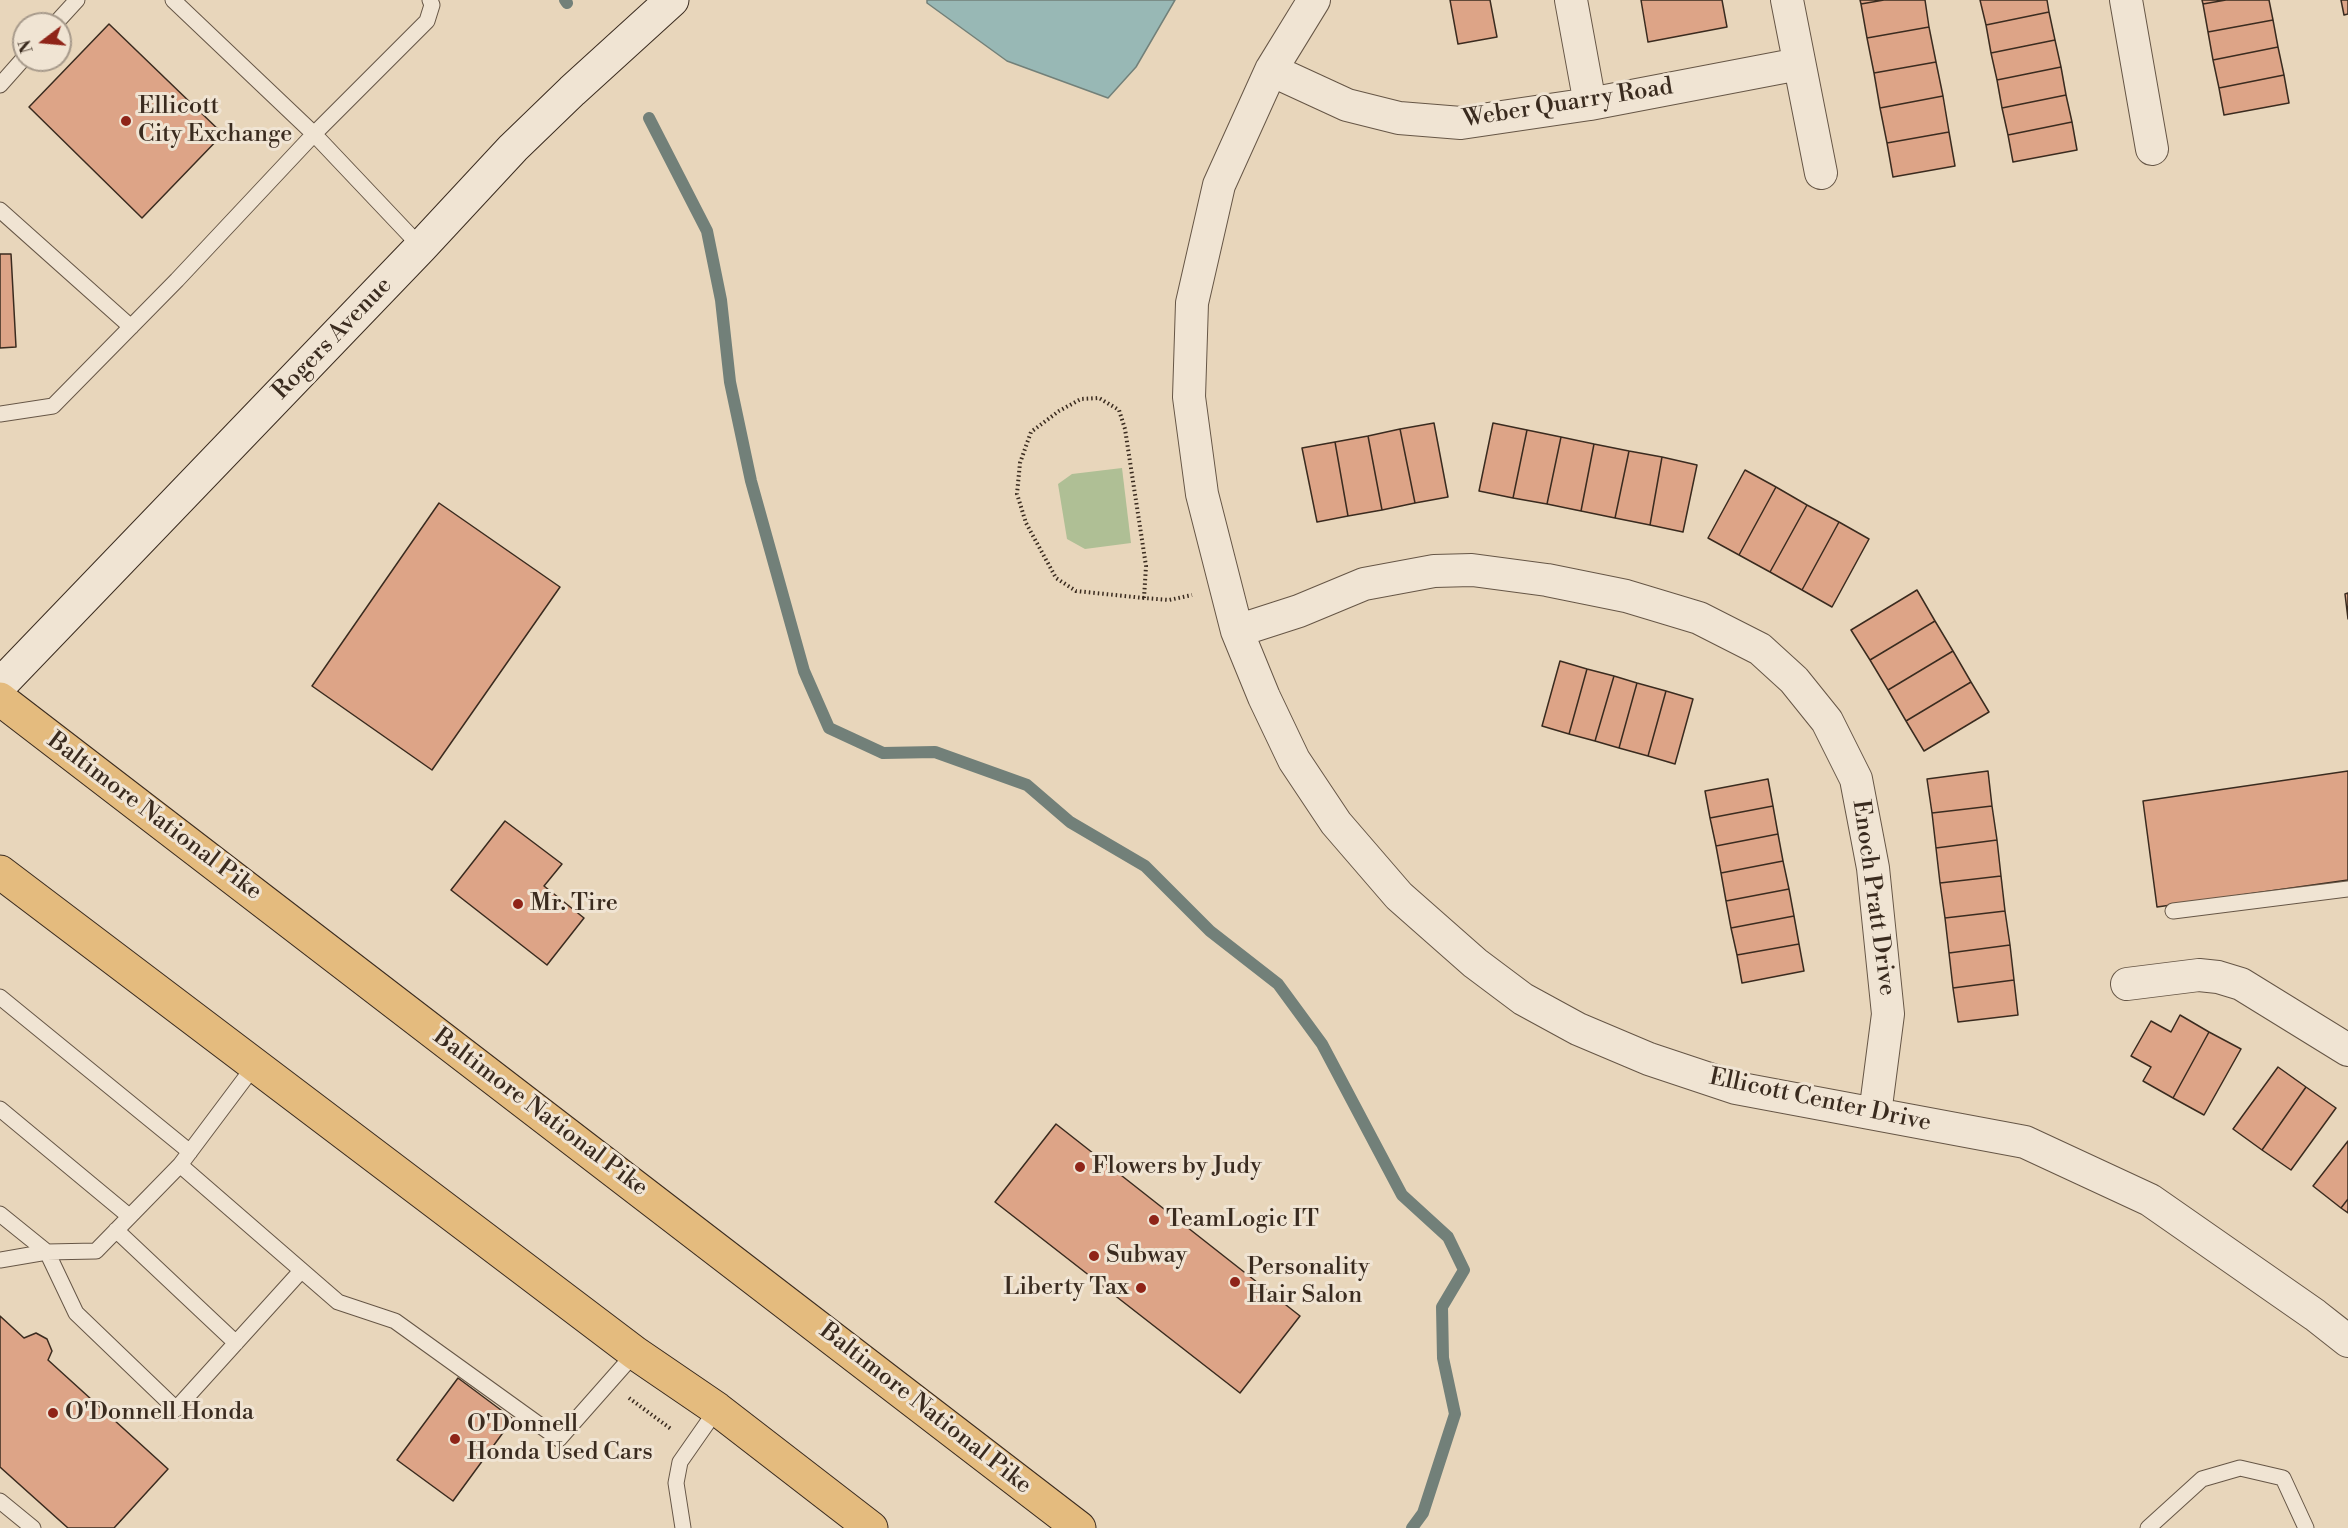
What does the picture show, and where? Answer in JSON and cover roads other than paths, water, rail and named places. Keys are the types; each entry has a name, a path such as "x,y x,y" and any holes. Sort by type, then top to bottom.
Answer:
{"main road":[{"name":"Rogers Avenue","path":"0,685 422,247 513,148 672,0"},
{"name":"Baltimore National Pike","path":"0,699 1079,1528"},
{"path":"0,872 635,1353 717,1409 871,1528"}],"street":[{"name":"Ellicott Center Drive","path":"1314,0 1272,70 1219,185 1191,303 1189,397 1202,494 1237,631 1294,760 1336,824 1399,896 1475,963 1523,999 1588,1034 1649,1059 1736,1088 2025,1142 2150,1200 2315,1315 2348,1341"},
{"path":"1571,0 1590,104"},
{"path":"1786,0 1821,173"},
{"path":"2126,0 2152,149"},
{"name":"Weber Quarry Road","path":"1272,70 1347,105 1400,118 1461,123 1590,104 1799,64"},
{"name":"Enoch Pratt Drive","path":"1237,631 1299,611 1364,584 1434,571 1472,570 1547,580 1626,596 1699,618 1760,649 1794,680 1827,721 1856,779 1873,868 1888,1014 1875,1114"},
{"path":"2127,984 2199,975 2218,977 2241,984 2348,1050"}],"lane":[{"path":"66,12 77,0"},
{"path":"173,0 314,134 422,247"},
{"path":"0,414 52,406 131,327 314,134 427,21 432,5 430,0"},
{"path":"0,85 12,72"},
{"path":"0,210 131,327"},
{"path":"2173,911 2348,889"},
{"path":"0,997 190,1152"},
{"path":"0,1260 47,1252 96,1251 180,1165 255,1065"},
{"path":"0,1109 129,1216"},
{"path":"180,1165 338,1302 395,1321 559,1440 635,1353"},
{"path":"0,1214 47,1252 76,1313 176,1409 301,1271"},
{"path":"116,1230 236,1342"},
{"path":"682,1528 676,1483 680,1462 717,1409"},
{"path":"2148,1528 2202,1479 2240,1468 2283,1478 2306,1528"},
{"path":"0,1501 33,1528"}],"water":[{"path":"927,0 1175,0 1136,67 1108,98 1007,61 927,3"}],"waterway":[{"path":"649,118 707,231 721,300 730,382 751,481 804,671 829,728 883,753 935,752 1027,785 1070,822 1145,866 1210,931 1278,984 1322,1044 1402,1195 1448,1237 1464,1270 1442,1307 1443,1358 1455,1414 1423,1513 1412,1528"}],"place":[{"name":"Ellicott City Exchange","path":"126,121"},
{"name":"Mr. Tire","path":"518,904"},
{"name":"Flowers by Judy","path":"1080,1167"},
{"name":"TeamLogic IT","path":"1154,1220"},
{"name":"Subway","path":"1094,1256"},
{"name":"Personality Hair Salon","path":"1235,1282"},
{"name":"Liberty Tax","path":"1141,1288"},
{"name":"O'Donnell Honda","path":"53,1413"},
{"name":"O'Donnell Honda Used Cars","path":"455,1439"}]}
